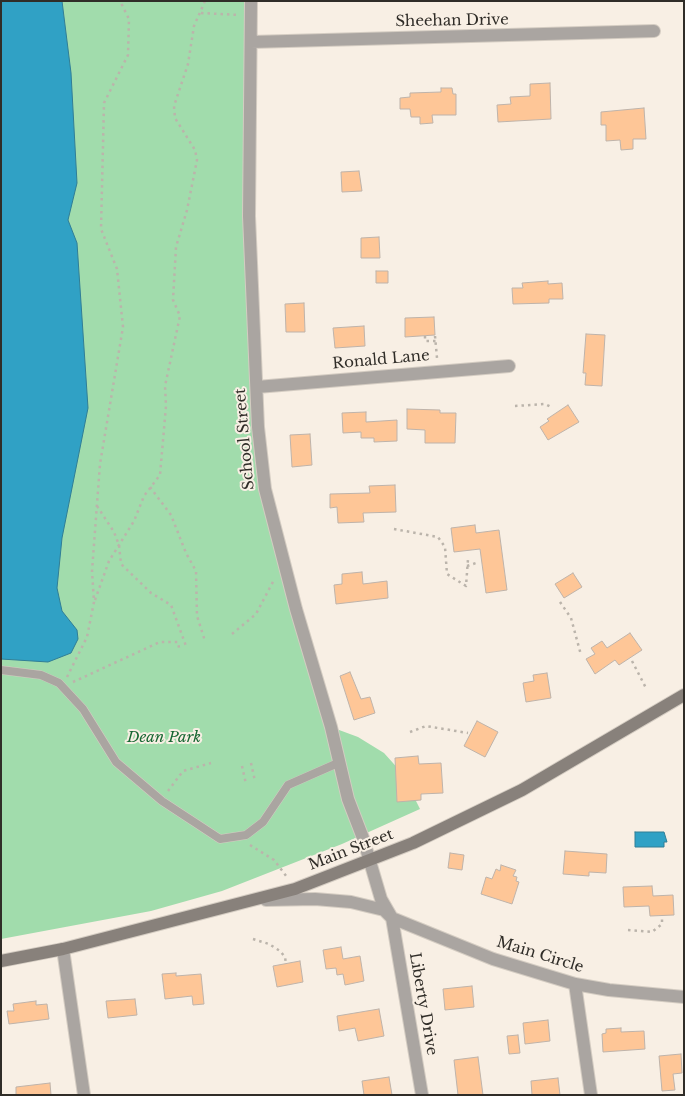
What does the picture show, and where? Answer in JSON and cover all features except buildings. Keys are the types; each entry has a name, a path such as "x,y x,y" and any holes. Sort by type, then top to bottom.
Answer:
{"main road":[{"name":"Main Street","path":"1,961 63,949 295,889 426,838 522,790 684,695"}],"street":[{"name":"School Street","path":"251,1 249,216 258,427 265,489 284,566 331,727 338,763 369,859"},
{"name":"Sheehan Drive","path":"250,42 502,37 654,31"},
{"name":"Ronald Lane","path":"256,387 509,366"},
{"path":"369,859 381,899 392,918"},
{"name":"Main Circle","path":"255,900 294,898 340,901 384,910 392,918 493,959 575,984 609,990 684,997"},
{"name":"Liberty Drive","path":"392,918 422,1095"},
{"path":"63,949 84,1095"},
{"path":"575,984 591,1095"}],"lane":[{"path":"1,670 26,671 41,675 62,687 82,709 116,762 162,801 220,839 246,835 263,822 288,785 338,763"}],"path":[{"path":"94,602 92,571 100,464 123,327 118,269 101,229 104,103 128,55 128,19 120,1"},
{"path":"62,687 87,637 94,602 109,560 134,521 144,496 160,475 166,406 165,386 180,316 173,300 176,247 187,210 197,160 195,150 175,118 174,106 188,64 194,26 206,1"},
{"path":"201,14 251,17"},
{"path":"425,336 425,341 436,341"},
{"path":"435,336 436,358 444,357"},
{"path":"515,406 545,404 553,408"},
{"path":"150,488 171,514 186,553 196,571 197,616 205,642"},
{"path":"97,506 111,526 119,545 121,564 145,587 170,605 186,646"},
{"path":"394,529 438,536 445,547 447,574 466,586 468,559"},
{"path":"467,566 476,563"},
{"path":"232,634 256,614 268,589 284,566"},
{"path":"560,602 572,618 581,655"},
{"path":"62,687 160,642 178,642 179,648"},
{"path":"632,661 646,688"},
{"path":"410,732 426,726 468,733"},
{"path":"162,801 183,771 210,763"},
{"path":"251,763 255,780"},
{"path":"242,766 246,784"},
{"path":"236,837 274,860 295,889"},
{"path":"628,930 652,932 662,924 662,916"},
{"path":"253,939 268,944 280,951 285,957 286,964"}],"green space":[{"name":"Dean Park","path":"1,1 247,1 252,423 331,727 358,737 384,753 402,773 420,809 342,844 222,891 151,911 1,939"}],"water":[{"path":"1,1 62,1 71,73 77,183 68,220 77,243 88,408 62,538 57,588 62,611 77,630 78,639 71,653 48,662 1,659"},
{"path":"635,832 664,832 667,842 664,842 664,847 635,847"}]}
